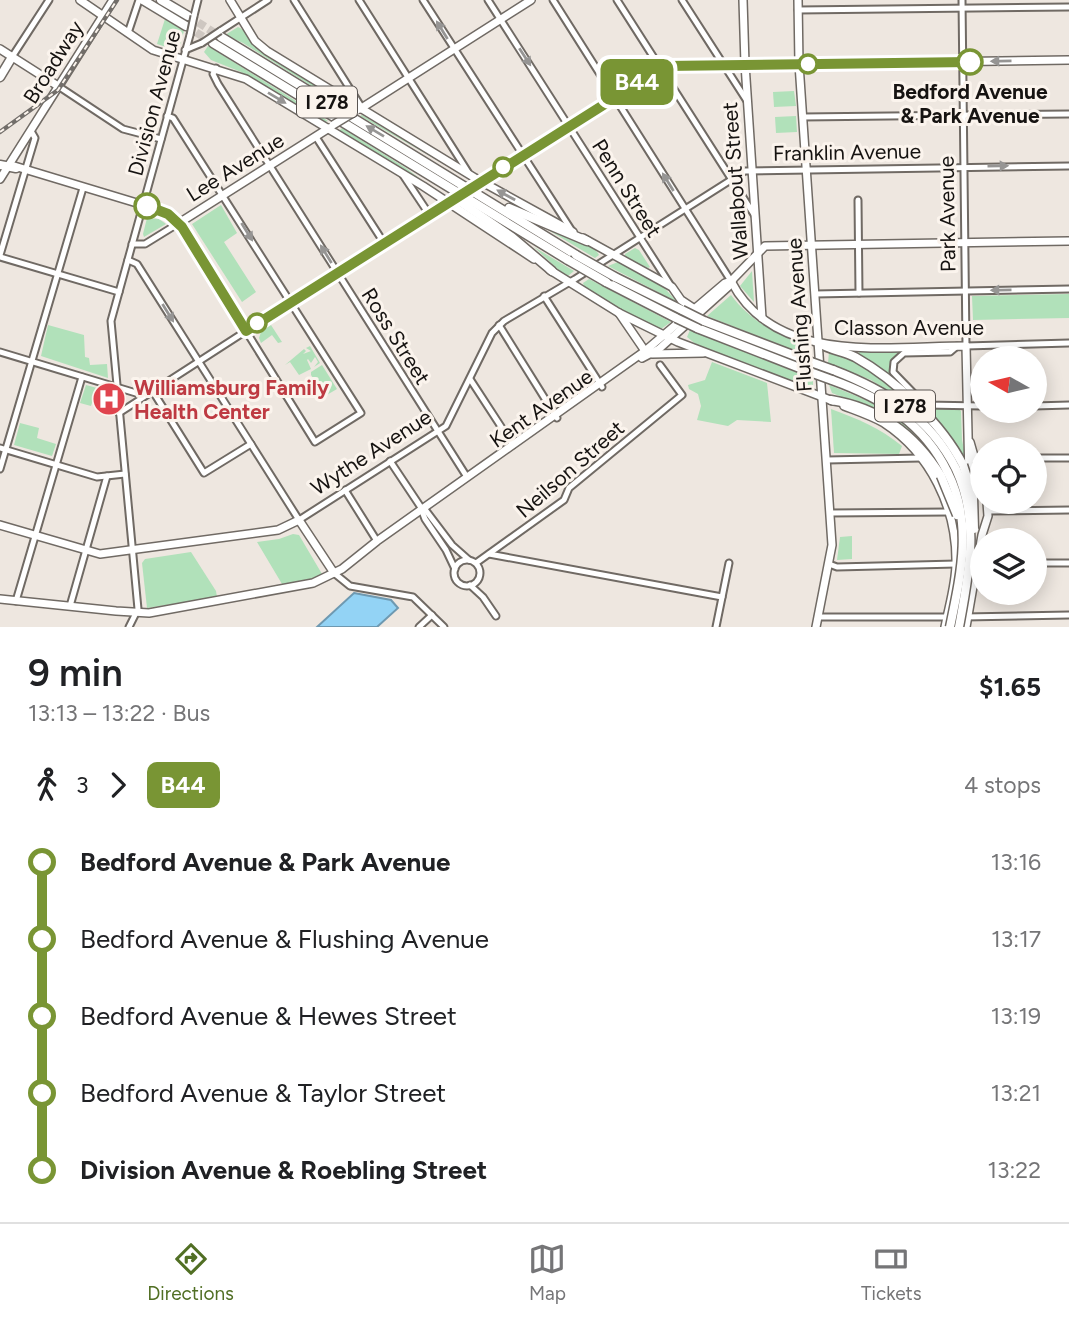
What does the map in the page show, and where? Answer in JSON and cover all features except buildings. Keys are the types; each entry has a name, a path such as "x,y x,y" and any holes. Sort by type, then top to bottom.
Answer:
{"highway":[{"path":"161,0 191,16"},
{"path":"140,1 188,30"},
{"name":"I 278","path":"218,37 433,180 572,258 682,310 699,314 811,362 833,375"},
{"name":"I 278","path":"218,37 478,186 606,282 697,328 810,372 865,382 908,409 937,438 952,471"},
{"path":"0,77 12,57"},
{"path":"433,180 437,186 512,237 552,271"},
{"path":"478,186 587,241"},
{"path":"819,343 850,354 897,388 939,428 952,471 952,499 968,539 970,570 959,627"},
{"path":"827,398 862,406 894,423 922,449 970,481 975,508 950,627"}],"main road":[{"path":"80,0 153,50 184,54 246,79 331,127 619,313 705,353 827,398 883,423 895,431 921,458 939,485 952,529 960,524 975,524 981,528"},
{"name":"Broadway","path":"0,179 12,167 30,131 113,0"},
{"path":"230,0 255,41 267,51 470,175 478,186 572,231 672,287 681,300 699,314"},
{"name":"Lee Avenue","path":"179,223 531,0"},
{"name":"Wallabout Street","path":"743,0 762,318"},
{"name":"Flushing Avenue","path":"798,0 815,294 827,398 827,460 832,545 816,627"},
{"path":"0,49 58,86"},
{"path":"12,167 160,210 179,223 246,331 665,66 1069,61"},
{"path":"757,253 765,246 1069,241"},
{"name":"Kent Avenue","path":"363,554 370,552 467,477 699,314 757,253"},
{"name":"Classon Avenue","path":"731,281 746,304 762,318 819,343 861,348 966,346"},
{"path":"619,313 648,352 705,353"},
{"name":"Park Avenue","path":"945,627 956,564 952,529 965,497 968,481 966,346"},
{"name":"Kent Avenue","path":"0,599 136,613 304,585 335,574 377,541 556,416"},
{"name":"Park Avenue","path":"966,428 970,438"},
{"path":"299,520 335,574"},
{"name":"Wythe Avenue","path":"0,525 100,554 278,530 299,520"},
{"path":"966,627 971,605"}],"street":[{"path":"12,57 49,0"},
{"name":"Division Avenue","path":"129,627 138,608 111,321 184,54 191,16 198,0"},
{"path":"184,54 218,37 240,18 268,0"},
{"path":"294,0 351,91 359,109"},
{"path":"359,0 470,175"},
{"path":"423,0 572,231"},
{"name":"Penn Street","path":"488,0 672,287"},
{"path":"553,0 731,281"},
{"path":"617,0 755,216"},
{"path":"682,0 747,101"},
{"name":"Park Avenue","path":"962,0 966,346"},
{"path":"128,33 140,1"},
{"path":"798,10 1069,7"},
{"name":"Ross Street","path":"216,68 213,74 218,84 467,477"},
{"path":"58,86 122,129 161,139"},
{"path":"344,98 351,91"},
{"path":"803,117 1069,114"},
{"path":"119,413 246,331 315,442 361,413 173,118 167,116"},
{"path":"30,131 35,136 12,167 0,256 119,292"},
{"path":"316,137 384,243"},
{"path":"449,162 456,152"},
{"name":"Franklin Avenue","path":"752,169 1069,166"},
{"name":"Wythe Avenue","path":"299,520 447,425 492,333 499,326 752,169"},
{"path":"403,175 429,214"},
{"path":"415,194 423,186"},
{"path":"0,469 3,449 32,362 83,188"},
{"path":"858,200 859,293"},
{"name":"Lee Avenue","path":"132,244 145,244 179,223"},
{"path":"128,260 137,264 299,520"},
{"path":"815,294 1069,289"},
{"path":"544,296 601,385"},
{"path":"499,326 556,416"},
{"name":"Classon Avenue","path":"966,346 1069,343"},
{"path":"957,346 950,352 904,353 896,359 893,369 925,405 970,406"},
{"path":"0,352 135,393 152,390"},
{"name":"Neilson Street","path":"476,563 564,500 569,488 682,395 660,365"},
{"path":"16,601 82,377"},
{"path":"470,379 513,445"},
{"path":"152,390 204,473 250,444"},
{"path":"1047,406 1069,405"},
{"path":"3,449 97,477 125,474"},
{"path":"827,460 921,458"},
{"path":"1047,458 1069,458"},
{"path":"390,461 439,533 460,554 476,563 480,573 477,581 470,585"},
{"path":"69,606 107,476"},
{"path":"345,490 377,541"},
{"path":"1047,510 1069,510"},
{"path":"830,513 948,512"},
{"path":"439,533 458,581 470,585 483,597 496,616"},
{"path":"489,554 722,597"},
{"path":"455,569 460,562 469,560"},
{"path":"1047,563 1069,563"},
{"path":"716,627 729,564"},
{"path":"829,565 956,564"},
{"path":"335,574 350,586 411,596 443,627"},
{"path":"477,581 483,597"},
{"path":"419,627 432,615"},
{"path":"818,617 1069,615"}],"green space":[{"path":"165,19 184,31 178,51 157,44"},
{"path":"238,27 263,53 350,107 347,108 243,43 225,35"},
{"path":"208,46 328,121 325,122 241,72 211,60 204,52"},
{"path":"794,91 796,106 774,107 773,92"},
{"path":"362,115 470,179 360,116"},
{"path":"796,116 797,132 776,133 775,117"},
{"path":"342,128 406,168 428,185 339,131"},
{"path":"221,205 237,233 224,242 256,292 242,302 192,224"},
{"path":"147,218 159,219 166,224 144,237"},
{"path":"545,228 583,242 599,255 595,258"},
{"path":"534,247 574,271 568,276 563,274"},
{"path":"635,248 650,267 625,257 625,254"},
{"path":"618,262 661,284 677,302 608,266"},
{"path":"752,271 754,302 740,286"},
{"path":"589,279 671,322 661,329 638,319 585,289 583,283"},
{"path":"1069,294 1069,318 973,320 972,296"},
{"path":"731,295 765,326 808,346 811,357 707,316"},
{"path":"48,325 84,335 85,357 89,358 90,365 107,364 108,378 41,356"},
{"path":"271,325 282,342 278,343 272,335 261,343 261,332"},
{"path":"690,330 813,379 813,388 698,346 687,337"},
{"path":"310,346 320,363 314,367 318,362 315,357 311,363 308,359 311,369 299,375 290,362 285,365 304,349 306,351 303,354 311,351 306,348"},
{"path":"900,351 891,363 891,376 888,377 858,354 859,352"},
{"path":"829,352 864,366 886,381 914,408 871,380 828,363"},
{"path":"712,362 767,383 771,422 737,420 728,426 697,420 701,406 698,394 689,389 688,385 705,380"},
{"path":"322,365 337,389 325,396 311,375 311,372"},
{"path":"86,385 97,388 91,406 80,403"},
{"path":"829,385 885,410 908,427 930,452 903,426 882,413 832,393"},
{"path":"924,407 961,411 962,440 967,464 945,431"},
{"path":"831,409 860,420 885,434 902,446 899,454 834,453"},
{"path":"20,423 39,428 37,438 56,444 52,456 14,445"},
{"path":"299,535 322,574 316,578 282,584 257,542"},
{"path":"852,536 852,559 837,560 840,537"},
{"path":"191,552 216,591 217,597 147,608 142,563 145,559"}],"water":[{"path":"354,593 391,600 398,608 377,627 317,627"}],"tunnel":[{"path":"188,16 221,37"},
{"path":"186,26 213,43"}],"railway":[{"path":"0,132 58,90 117,0"}],"bus line":[{"name":"B44","path":"147,206 168,214 182,227 246,331 665,66 970,62"}],"place":[{"name":"Bedford Avenue & Park Avenue","path":"970,62"},
{"name":"Williamsburg Family Health Center","path":"109,399"}]}
